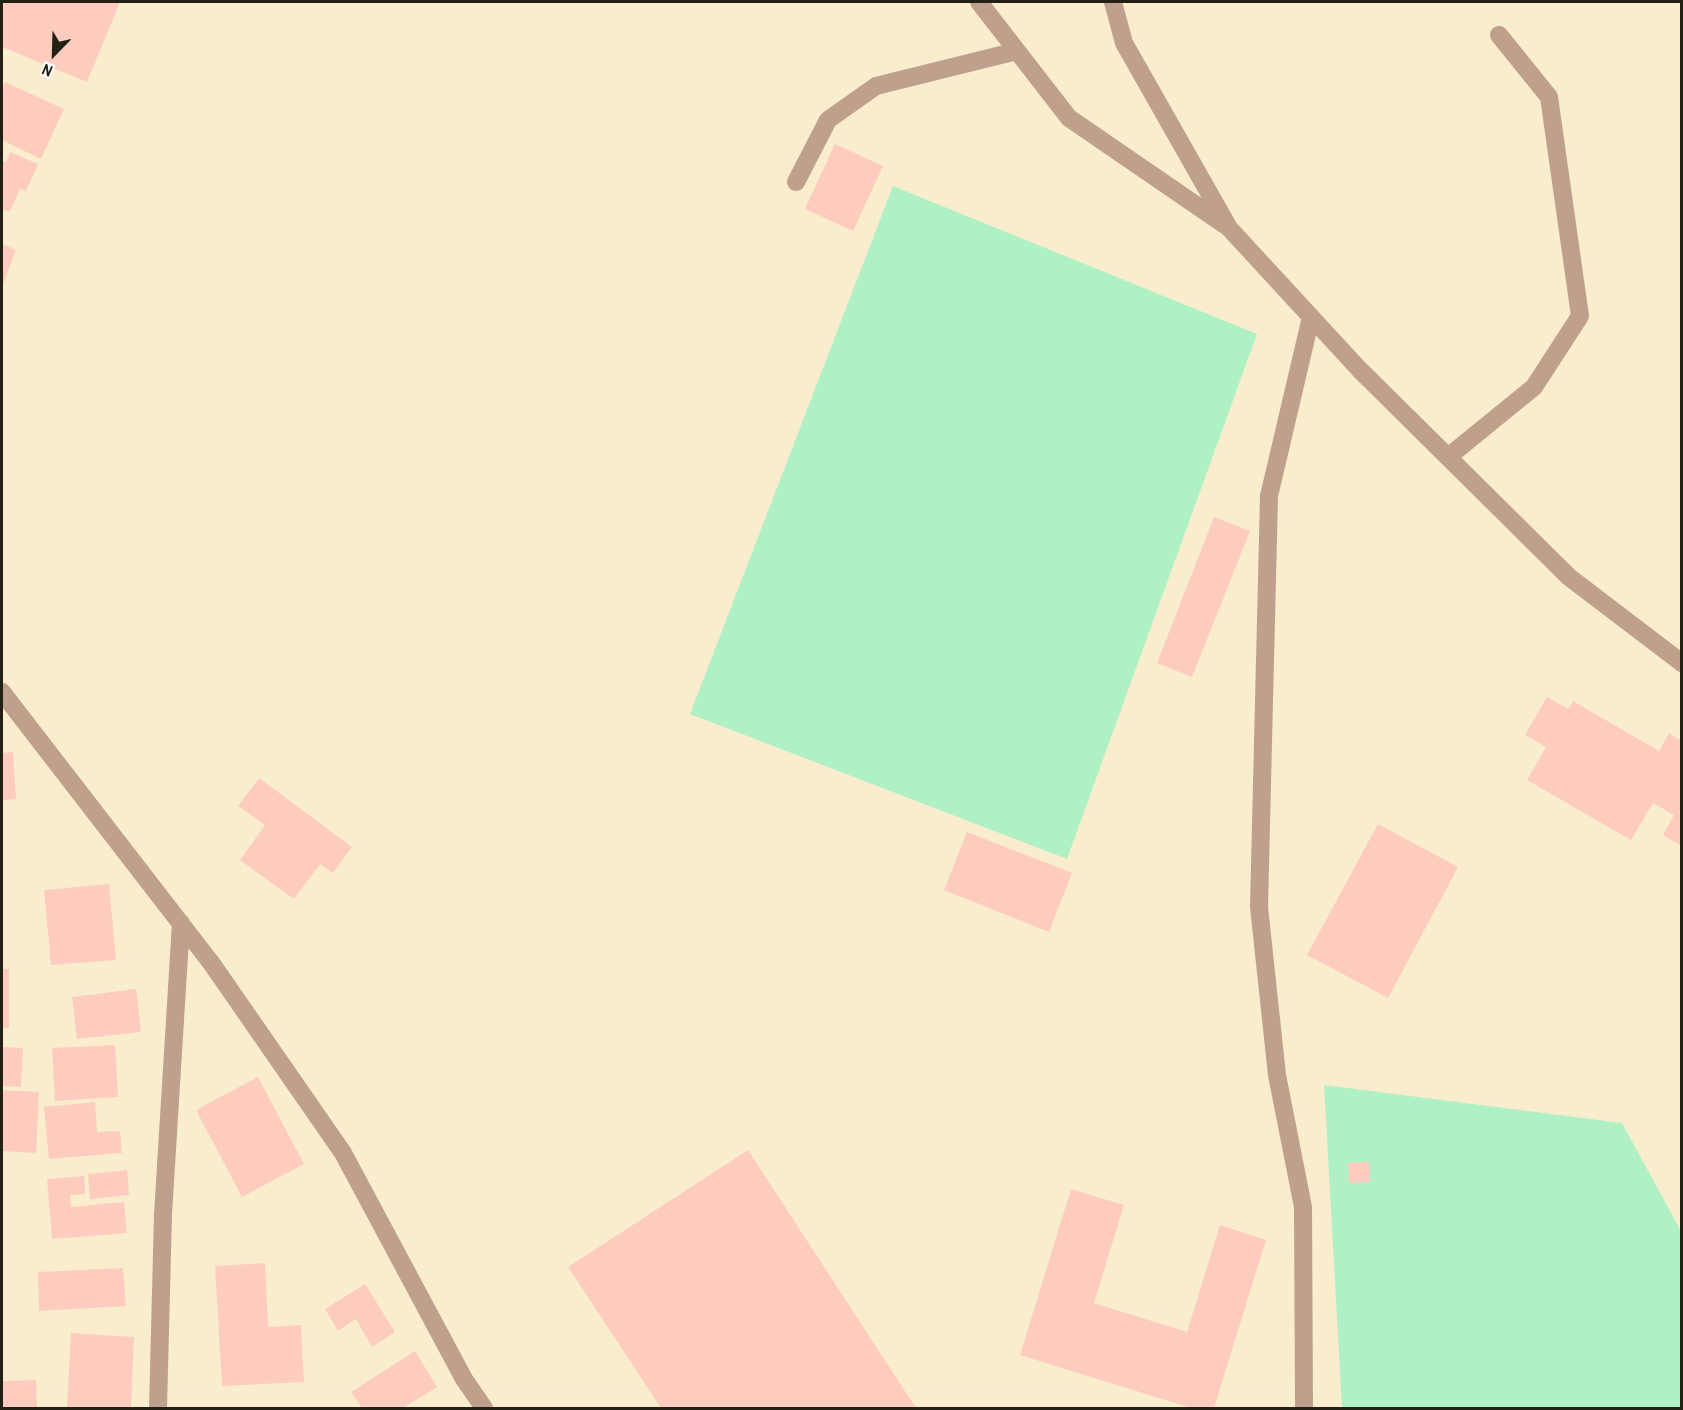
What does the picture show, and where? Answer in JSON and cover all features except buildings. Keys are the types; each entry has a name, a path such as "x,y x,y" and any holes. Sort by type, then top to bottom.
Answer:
{"street":[{"path":"979,2 1069,118 1228,228 1359,369 1569,577 1682,663"},
{"path":"1113,2 1124,43 1228,228"},
{"path":"1448,457 1534,387 1580,316 1548,98 1499,35"},
{"path":"796,182 828,120 876,86 1017,51"},
{"path":"1304,1408 1303,1207 1278,1075 1259,907 1269,496 1311,317"},
{"path":"2,692 212,963 343,1153 464,1379 484,1408"},
{"path":"158,1408 163,1214 182,923"}],"green space":[{"path":"893,186 1257,334 1067,859 690,714"},
{"path":"1324,1085 1622,1123 1681,1231 1681,1408 1342,1408"}]}
